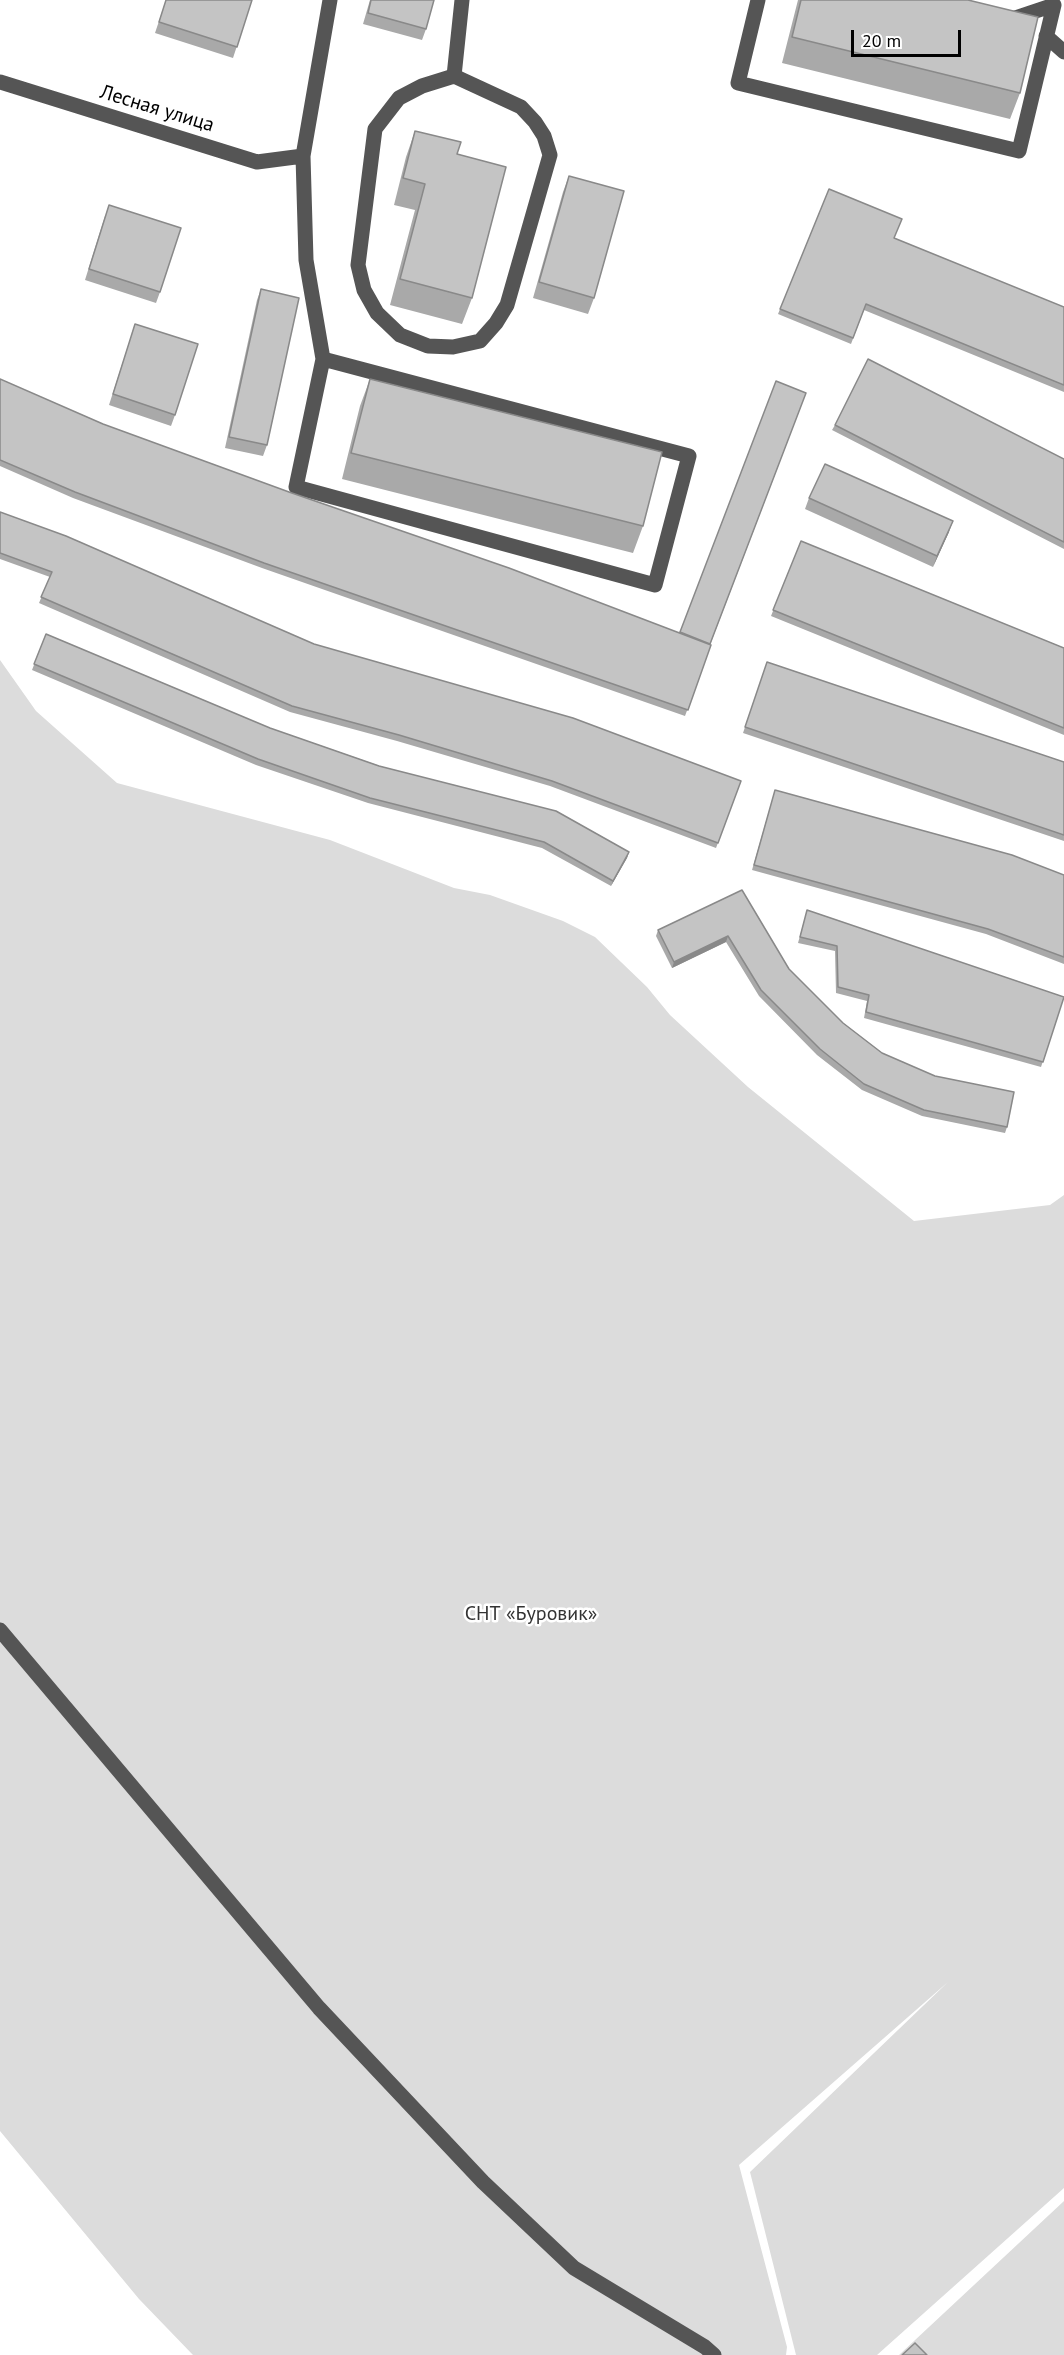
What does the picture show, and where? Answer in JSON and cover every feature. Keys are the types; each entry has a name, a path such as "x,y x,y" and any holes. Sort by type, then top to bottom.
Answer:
{"street":[{"path":"322,359 689,456 655,585 296,487 322,359 306,260 303,156 330,0"},
{"path":"454,76 462,0"},
{"path":"758,0 738,83 1018,151 1046,36 1058,4"},
{"path":"989,16 1011,20 1058,4"},
{"path":"1046,36 1064,52"},
{"path":"454,76 521,107 544,136 550,155 507,305 496,323 480,340 453,347 428,346 400,335 377,312 364,290 358,265 375,129 399,98 422,86 454,76"},
{"name":"Лесная улица","path":"0,82 257,162 303,156"},
{"path":"0,1630 319,2008 483,2182 574,2268 705,2347 714,2355"}],"green space":[{"name":"СНТ «Буровик»","path":"0,660 36,711 117,783 330,840 454,888 490,895 563,921 595,937 647,987 670,1015 748,1087 914,1221 1050,1205 1064,1195 1064,2188 877,2355 796,2355 750,2172 948,1982 739,2165 787,2347 786,2355 193,2355 139,2299 0,2131"},
{"path":"1064,2201 1064,2355 899,2355"}],"building":[{"path":"166,0 252,0 237,47 159,22"},
{"path":"371,0 434,0 426,29 368,13"},
{"path":"801,0 968,0 1038,17 1020,93 792,37"},
{"path":"415,131 461,142 457,154 506,167 472,298 400,279 425,184 403,178"},
{"path":"569,176 624,191 594,298 539,282"},
{"path":"829,189 902,219 894,238 1064,307 1064,385 866,304 853,338 780,309"},
{"path":"109,205 181,228 160,292 89,269"},
{"path":"261,289 299,298 267,445 229,437"},
{"path":"135,324 198,344 175,415 113,394"},
{"path":"868,359 1064,459 1064,542 835,425"},
{"path":"0,379 103,424 289,492 509,568 711,645 688,710 264,563 75,492 0,460"},
{"path":"370,379 662,452 643,526 351,453"},
{"path":"776,381 806,393 710,644 680,632"},
{"path":"825,464 953,521 937,556 809,498"},
{"path":"0,512 66,536 314,644 573,718 741,781 718,843 552,781 292,706 41,597 52,572 0,553"},
{"path":"801,541 1064,648 1064,728 773,610"},
{"path":"46,634 270,728 379,766 556,811 629,852 613,881 544,842 370,798 258,759 34,664"},
{"path":"767,662 1064,762 1064,835 745,727"},
{"path":"775,790 1012,855 1064,875 1064,957 988,929 754,865"},
{"path":"742,890 789,969 843,1023 882,1053 935,1076 1014,1092 1007,1127 924,1110 864,1084 820,1049 761,990 728,936 674,962 658,930"},
{"path":"807,910 1064,997 1043,1062 866,1012 869,995 838,987 837,946 800,937"},
{"path":"915,2343 927,2355 902,2355"}]}
